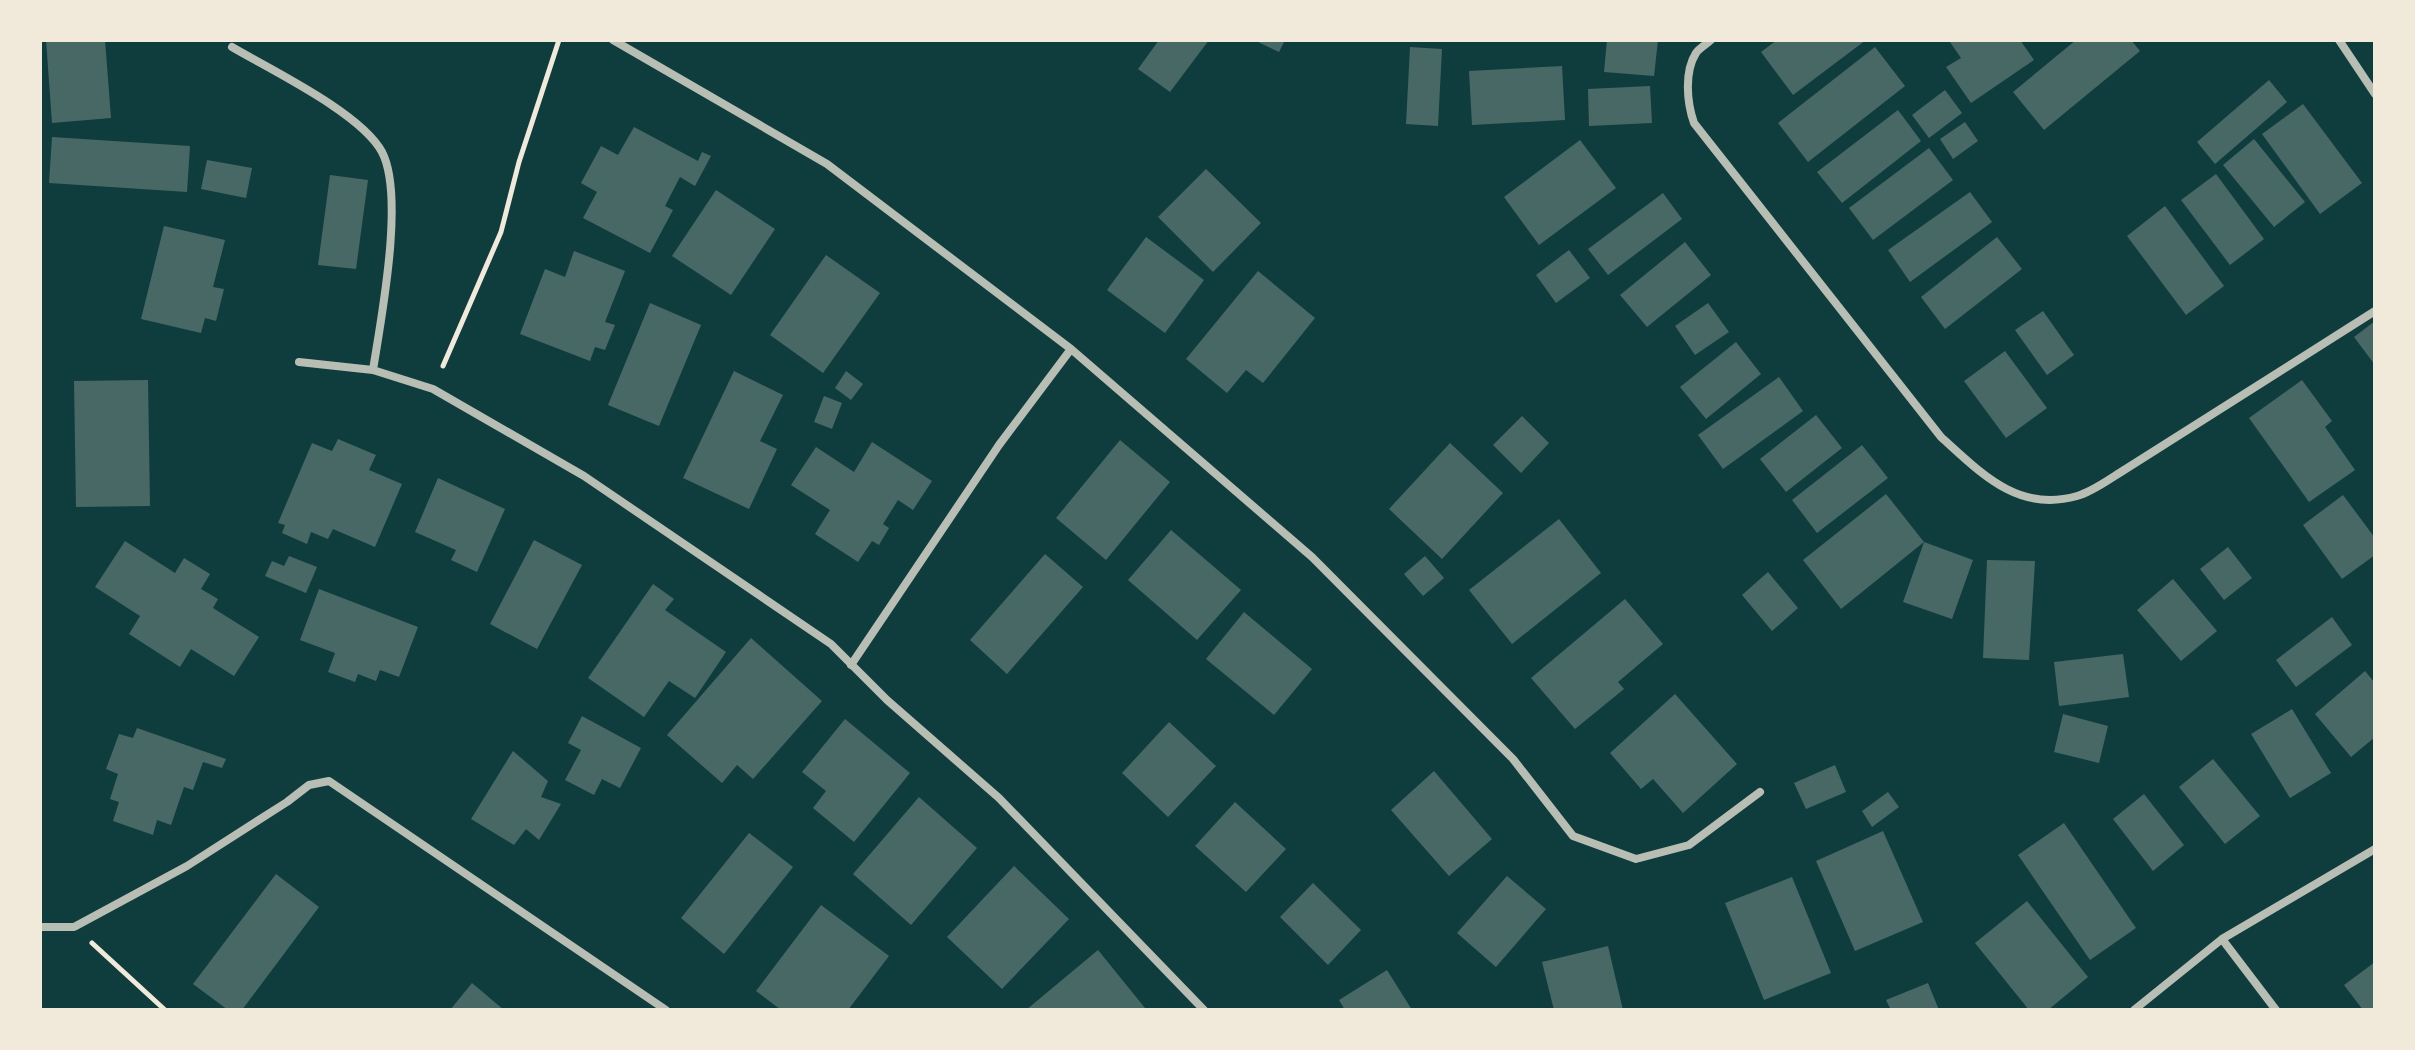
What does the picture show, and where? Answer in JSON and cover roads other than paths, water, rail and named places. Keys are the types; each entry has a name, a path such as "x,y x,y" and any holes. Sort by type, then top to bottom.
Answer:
{"street":[{"path":"613,40 827,164 1071,349 1312,557 1513,759 1573,836 1636,859 1689,845 1760,792"},
{"path":"1711,40 1696,53 1689,77 1686,100 1694,123 1941,437 1979,471 2017,496 2039,499 2078,496 2375,311"},
{"path":"2354,40 2342,44 2375,94"},
{"path":"232,47 358,125 381,150 391,176 388,275 373,370"},
{"path":"851,665 999,445 1071,349"},
{"path":"299,362 373,370 433,389 584,476 831,644 999,798 1204,1010"},
{"path":"40,927 74,927 187,866 309,785 329,781 666,1010"},
{"path":"2134,1010 2222,939 2375,849"},
{"path":"2222,939 2276,1010"}]}
